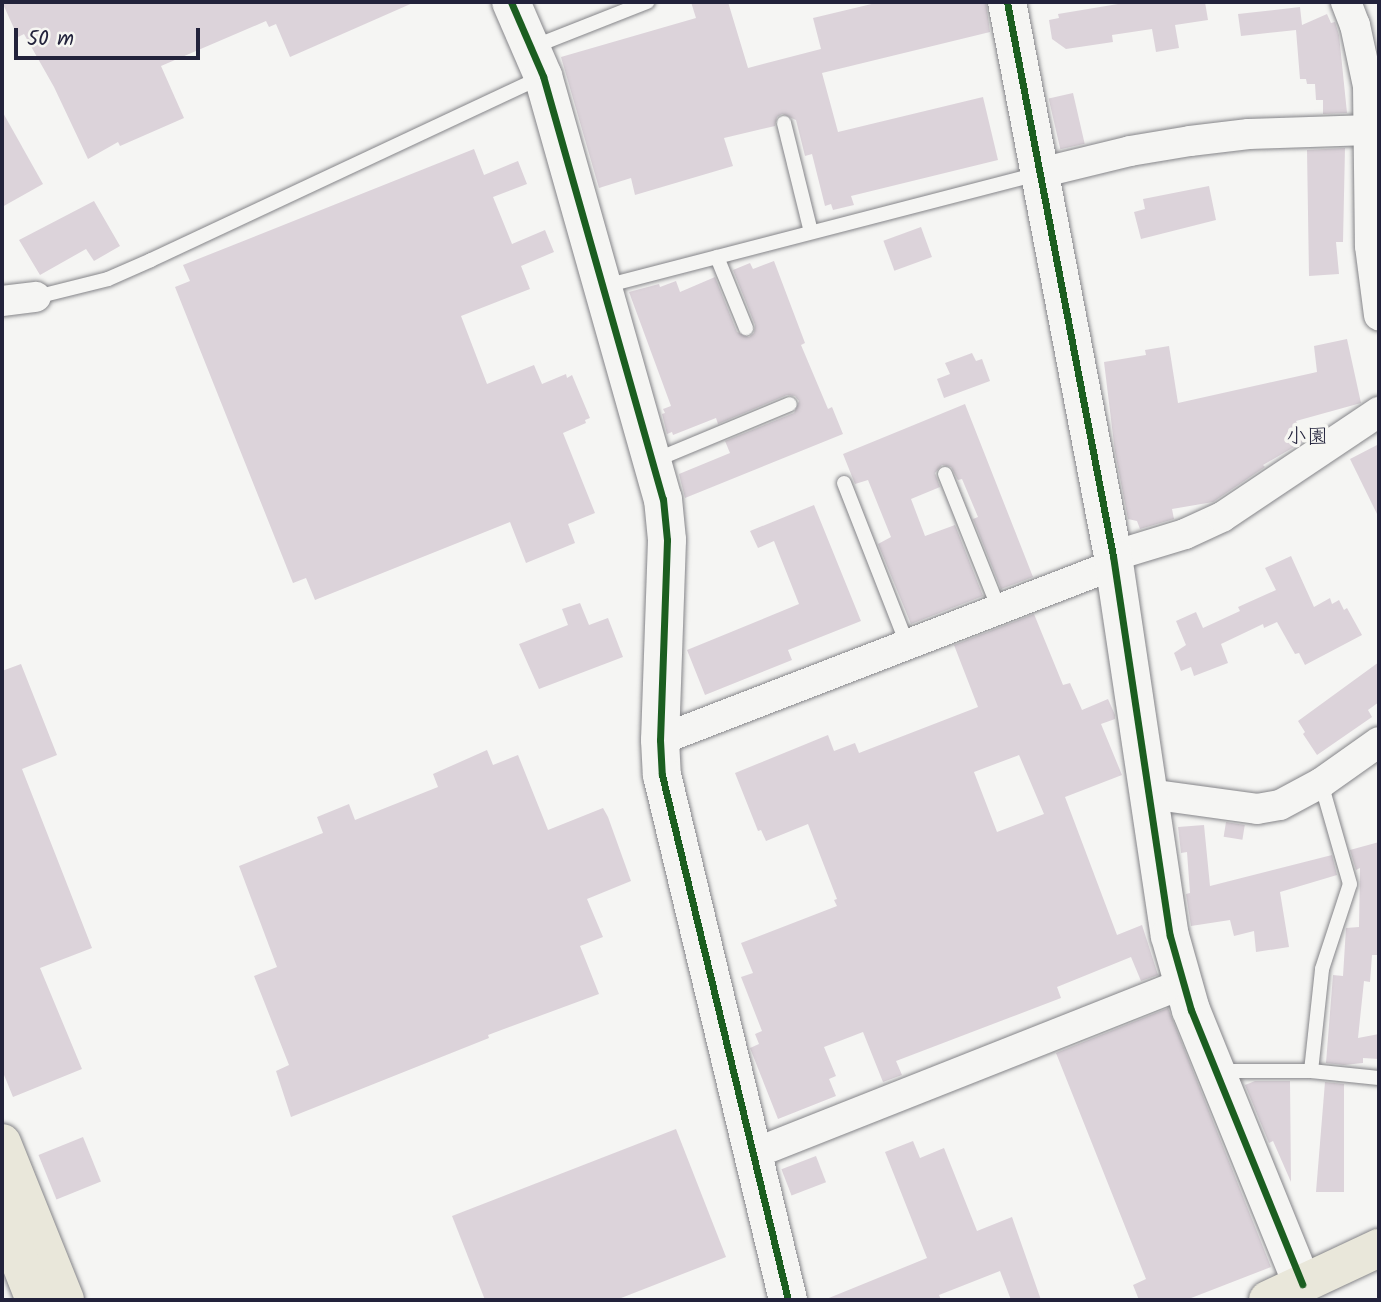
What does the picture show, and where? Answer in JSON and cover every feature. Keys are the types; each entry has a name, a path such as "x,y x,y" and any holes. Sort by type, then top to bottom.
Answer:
{"main road":[{"path":"2,1143 65,1300"},
{"path":"2,1216 35,1300"},
{"path":"1268,1300 1379,1248"}],"street":[{"path":"511,2 538,62 663,499 667,540 660,740 662,775 788,1300"},
{"path":"1007,2 1114,560 1170,936 1182,985 1214,1071 1302,1284"},
{"path":"1346,2 1355,25 1368,86 1370,246 1379,315"},
{"path":"1040,173 1130,151 1190,141 1249,134 1370,130"},
{"path":"2,301 36,297"},
{"path":"660,740 1185,534 1222,517 1379,412"},
{"path":"1149,794 1257,809 1280,805 1321,783 1379,742"},
{"path":"753,1154 1182,985"}],"lane":[{"path":"36,297 108,279 151,260 538,62 647,2"},
{"path":"784,123 811,232"},
{"path":"603,286 1040,173"},
{"path":"717,257 746,328"},
{"path":"653,461 790,404"},
{"path":"945,474 999,609"},
{"path":"844,483 907,644"},
{"path":"1311,1071 1322,969 1350,884 1321,783"},
{"path":"1214,1071 1311,1071 1379,1077"}],"building":[{"path":"2,2 415,2 290,57 276,24 269,27 266,21 161,66 184,118 120,146 118,142 88,159 54,87 24,34 18,37"},
{"path":"691,2 728,2 748,68 821,49 813,18 880,2 986,2 990,32 822,73 838,132 983,97 998,160 851,196 854,205 833,210 831,204 825,206 812,154 805,156 796,120 782,114 777,117 775,126 724,138 733,166 635,195 631,178 599,188 561,57 696,18"},
{"path":"1130,2 1205,2 1208,20 1175,25 1179,48 1156,52 1152,29 1112,35 1113,42 1066,49 1052,39 1049,20 1059,18 1058,14"},
{"path":"1300,7 1302,25 1327,14 1331,23 1335,22 1339,35 1347,113 1323,114 1323,100 1316,100 1315,84 1307,84 1306,79 1300,79 1296,30 1241,36 1238,14"},
{"path":"1073,93 1085,144 1060,149 1049,99"},
{"path":"2,111 43,184 2,207"},
{"path":"1345,148 1343,242 1336,242 1339,274 1309,276 1307,150"},
{"path":"474,149 484,175 518,161 527,184 493,197 512,244 545,230 554,252 521,266 530,289 461,316 487,384 534,365 542,384 566,374 567,378 572,375 590,418 585,420 586,423 563,433 595,513 568,524 575,543 526,563 510,522 315,600 306,578 293,583 175,287 190,281 183,265"},
{"path":"1209,186 1216,220 1141,239 1134,212 1145,209 1143,199"},
{"path":"94,201 120,246 94,261 86,249 40,275 19,240"},
{"path":"921,227 932,257 894,271 883,241"},
{"path":"774,261 805,343 801,345 828,409 832,407 843,434 685,498 679,474 730,453 725,441 794,413 799,401 795,396 787,395 718,424 716,418 673,435 672,432 667,434 662,414 665,413 663,409 671,406 629,292 659,284 660,287 676,281 680,292 715,277 737,332 749,337 754,333 755,325 733,270 750,263 753,269"},
{"path":"1347,339 1361,403 1296,421 1306,440 1263,465 1265,467 1213,502 1172,509 1174,519 1140,529 1137,521 1128,519 1115,452 1104,362 1146,355 1145,350 1169,346 1178,403 1317,372 1314,346"},
{"path":"972,353 976,361 982,359 990,381 944,398 937,379 950,374 945,363"},
{"path":"965,404 1033,577 1001,589 973,519 978,517 962,479 958,480 951,467 942,465 935,473 940,487 911,499 925,536 955,525 983,596 911,624 878,544 891,537 868,480 855,484 843,454"},
{"path":"1379,444 1379,518 1350,459"},
{"path":"814,505 861,621 788,650 792,660 705,695 687,650 799,604 774,541 758,548 750,531"},
{"path":"1291,556 1314,607 1330,598 1332,604 1339,600 1344,610 1347,608 1362,635 1305,665 1299,653 1295,654 1277,622 1264,628 1263,624 1221,644 1228,663 1194,676 1191,667 1181,671 1174,653 1186,645 1176,621 1196,612 1203,628 1240,611 1238,607 1276,590 1265,568"},
{"path":"580,603 589,625 608,618 623,657 539,689 519,644 568,625 562,609"},
{"path":"1034,614 1063,685 1070,683 1082,710 1108,699 1115,719 1101,724 1122,775 1065,797 1117,935 1142,925 1158,975 1141,981 1131,957 1057,987 1061,998 896,1061 902,1075 883,1082 863,1032 824,1047 836,1076 829,1079 836,1096 778,1119 750,1048 759,1044 755,1034 762,1031 741,977 753,973 741,943 837,906 834,900 837,899 808,824 766,841 761,830 758,831 735,773 828,735 834,751 855,743 859,753 978,707 954,645","holes":["1019,755 1044,814 997,832 974,772"]},
{"path":"1379,662 1379,702 1368,710 1372,717 1317,755 1298,721"},
{"path":"21,664 57,755 22,769 92,948 40,968 82,1069 13,1097 2,1070 2,671"},
{"path":"487,750 493,765 518,755 548,830 603,808 608,817 631,881 587,899 603,937 580,946 599,994 488,1035 489,1038 291,1117 276,1071 289,1065 254,976 277,967 239,866 323,833 317,817 349,804 355,820 438,787 433,774"},
{"path":"1226,822 1245,825 1242,840 1224,837"},
{"path":"1204,825 1210,886 1332,855 1337,875 1280,892 1289,947 1256,952 1254,931 1234,936 1230,920 1191,926 1186,894 1190,893 1187,852 1181,853 1178,827"},
{"path":"1379,842 1379,955 1372,955 1370,982 1364,981 1358,1038 1379,1034 1379,1059 1363,1058 1363,1063 1344,1065 1326,1063 1333,975 1343,976 1346,928 1359,927 1360,868 1356,870 1350,850"},
{"path":"1168,1008 1271,1267 1186,1300 1139,1300 1133,1285 1146,1279 1056,1053"},
{"path":"1255,1081 1290,1081 1291,1182 1273,1141 1269,1143 1245,1085"},
{"path":"1325,1082 1344,1084 1344,1192 1316,1192"},
{"path":"676,1129 726,1257 616,1300 485,1300 452,1216"},
{"path":"83,1137 101,1182 56,1199 38,1155"},
{"path":"913,1141 920,1158 944,1148 977,1231 1012,1217 1041,1300 1011,1300 1000,1271 939,1295 941,1300 824,1300 927,1258 885,1152"},
{"path":"816,1156 826,1182 791,1195 781,1169"}],"cycle path":[{"path":"511,2 543,76 663,499 667,540 660,740 662,775 788,1300"},
{"path":"1007,2 1113,556 1170,936 1191,1010 1302,1284"}],"district":[{"name":"小園","path":"1307,438"}]}
